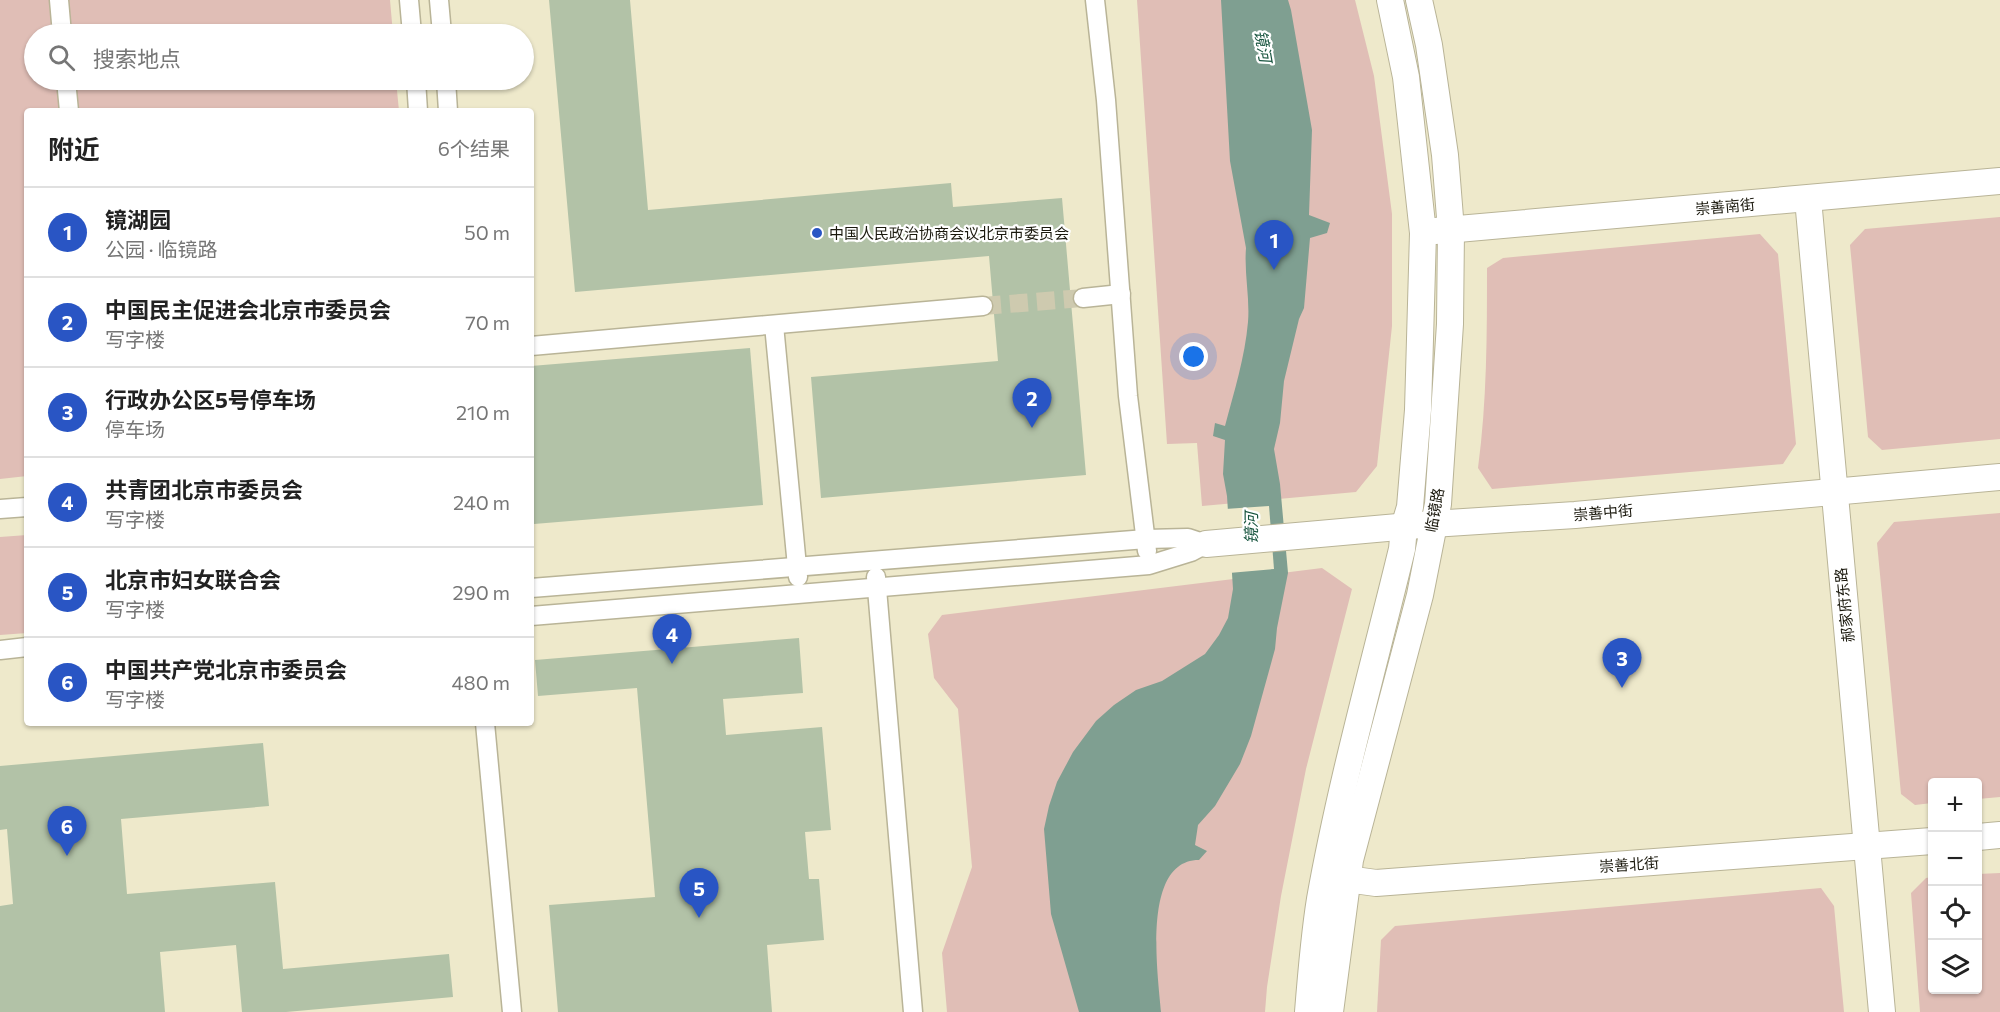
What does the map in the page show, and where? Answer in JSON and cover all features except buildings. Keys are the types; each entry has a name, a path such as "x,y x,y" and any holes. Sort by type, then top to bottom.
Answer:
{"street":[{"path":"59,0 61,24"},
{"path":"409,0 411,24"},
{"path":"439,0 441,24"},
{"path":"1095,0 1106,100 1128,396 1149,565"},
{"name":"临镜路","path":"1330,1012 1336,878 1348,764 1402,549 1404,527 1410,507 1418,410 1423,233 1407,77 1390,0"},
{"name":"临镜路","path":"1308,1012 1313,951 1365,797 1420,595 1432,524 1438,504 1450,324 1451,230 1445,155 1429,45 1419,0"},
{"path":"67,90 69,108"},
{"path":"417,90 418,108"},
{"path":"447,90 448,108"},
{"name":"崇善南街","path":"1423,233 2000,181"},
{"name":"郝家府东路","path":"1808,199 1882,1012"},
{"path":"1083,298 1121,294"},
{"path":"534,346 983,306"},
{"path":"774,325 800,594"},
{"name":"崇善中街","path":"1206,544 1432,524 1575,515 2000,477"},
{"path":"0,509 24,507"},
{"path":"534,588 1146,539 1188,538 1206,544"},
{"path":"534,616 1149,565 1191,552 1206,544"},
{"path":"875,561 913,1012"},
{"path":"0,650 24,647"},
{"path":"485,726 512,1012"},
{"path":"1982,836 2000,834"},
{"name":"崇善北街","path":"1336,878 1376,883 1928,841"}],"shaded area":[{"path":"0,0 390,0 392,24 24,24 24,90 397,90 399,108 24,108 24,476 0,479"},
{"path":"1137,0 1355,0 1374,76 1392,214 1392,326 1377,466 1356,492 1202,506 1197,443 1167,444"},
{"path":"2000,217 2000,439 1882,450 1868,437 1850,245 1865,229"},
{"path":"1760,234 1778,254 1796,444 1783,464 1492,489 1478,468 1485,393 1487,268 1503,258"},
{"path":"2000,513 2000,797 1982,799 1982,778 1928,778 1928,803 1915,805 1901,794 1877,543 1894,522"},
{"path":"24,535 24,633 0,635 0,537"},
{"path":"1322,568 1352,589 1306,769 1281,896 1265,1012 947,1012 942,953 972,867 958,709 934,678 928,634 942,615"},
{"path":"2000,873 2000,1012 1920,1012 1911,893 1928,878 1928,994 1982,994 1982,874"},
{"path":"1821,888 1834,906 1844,1012 1377,1012 1381,940 1395,926"}],"water":[{"name":"镜河","path":"1221,0 1288,0 1312,130 1309,215 1330,223 1327,233 1310,238 1304,308 1299,319 1284,381 1280,423 1274,449 1280,484 1288,573 1275,649 1251,736 1240,764 1215,806 1198,825 1195,845 1207,851 1199,860 1181,865 1168,879 1161,898 1156,948 1161,1012 1079,1012 1051,914 1044,829 1057,782 1073,752 1096,721 1114,705 1136,690 1162,681 1205,654 1228,618 1233,589 1227,496 1223,474 1225,440 1213,436 1215,423 1225,426 1247,335 1248,304 1246,248 1230,161"}],"pier":[{"path":"1269,506 1274,569 1229,573 1225,509"}],"tunnel":[{"path":"983,306 1083,298"}],"place":[{"name":"中国人民政治协商会议北京市委员会","path":"817,233"},
{"name":"镜湖园","path":"1274,270"},
{"name":"中国民主促进会北京市委员会","path":"1032,428"},
{"name":"共青团北京市委员会","path":"672,664"},
{"name":"行政办公区5号停车场","path":"1622,688"},
{"name":"中国共产党北京市委员会","path":"67,856"},
{"name":"北京市妇女联合会","path":"699,918"}]}
